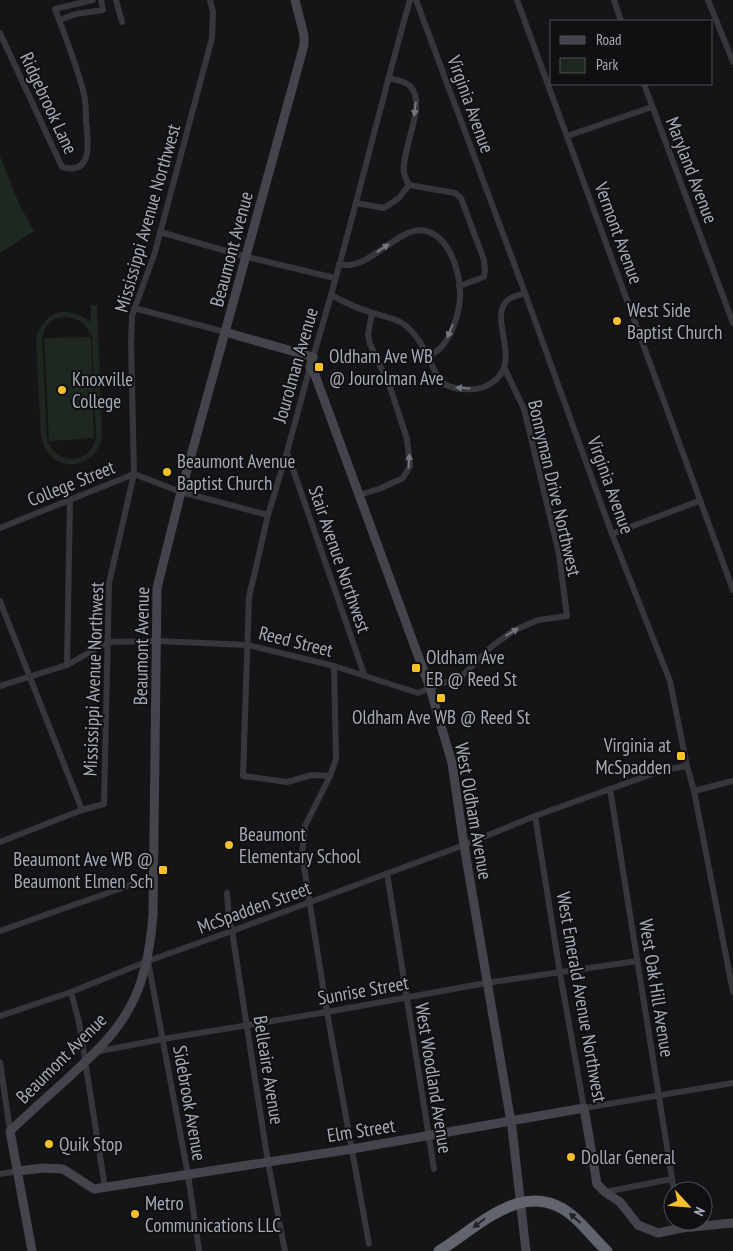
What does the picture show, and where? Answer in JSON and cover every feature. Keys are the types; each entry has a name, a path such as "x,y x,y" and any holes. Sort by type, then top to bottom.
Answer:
{"highway":[{"path":"439,1251 499,1210 521,1202 533,1201 549,1203 575,1217 607,1251"}],"street":[{"path":"94,0 55,9 59,20 76,14 103,10 101,0"},
{"path":"116,0 122,22"},
{"name":"Mississippi Avenue Northwest","path":"82,810 104,804 109,583 134,474 131,343 134,308 149,270 160,232 212,38 213,12 210,0"},
{"name":"Beaumont Avenue","path":"10,1131 86,1062 113,1033 134,1000 148,961 153,915 157,588 181,492 304,45 295,0"},
{"name":"Jourolman Avenue","path":"330,776 312,775 287,782 243,776 250,597 268,515 331,296 410,0"},
{"name":"Virginia Avenue","path":"416,0 526,293 612,534 670,681 687,766 694,790 733,992"},
{"name":"Vermont Avenue","path":"517,0 733,590"},
{"path":"614,0 621,20"},
{"path":"708,0 733,62"},
{"name":"Ridgebrook Lane","path":"0,33 62,167 73,168 81,164 87,156 88,144 84,95 59,20"},
{"path":"388,78 405,82 410,86 416,101 404,167 404,174 409,184"},
{"name":"Maryland Avenue","path":"644,85 733,323"},
{"path":"567,136 652,107"},
{"path":"356,203 384,208 399,198 409,184"},
{"path":"409,184 455,193 461,198 484,260 485,270 484,277 459,286"},
{"path":"339,264 349,266 358,264 388,244 411,232 425,230 437,237 449,249 459,286 459,302 451,332 437,352 428,356"},
{"path":"160,232 335,278"},
{"path":"331,296 372,313 392,318 411,330 443,383 461,389 475,389 495,381 505,369 506,360 501,316 505,302 509,298 526,293"},
{"path":"134,308 225,332 311,362"},
{"path":"359,495 379,489 403,478 410,466 407,439 390,387 370,344 368,334 372,313"},
{"name":"West Oldham Avenue","path":"311,362 430,688 452,763 486,983 511,1121 526,1251"},
{"name":"Bonnyman Drive Northwest","path":"505,369 524,409 559,554 567,616"},
{"name":"Stair Avenue Northwest","path":"287,452 364,674"},
{"name":"College Street","path":"0,528 134,474 181,492 268,515"},
{"path":"68,665 70,500"},
{"path":"612,534 699,501"},
{"path":"0,601 82,810 0,842"},
{"name":"Reed Street","path":"0,686 68,665 108,642 157,641 248,645 364,674 418,693 462,676 491,647 513,630 538,620 567,616"},
{"path":"334,666 336,759 330,776 305,826 302,854 327,1012 369,1244"},
{"name":"McSpadden Street","path":"0,1016 71,992 148,961 232,932 464,845 535,816 664,770 687,766"},
{"path":"694,790 733,781"},
{"name":"West Oak Hill Avenue","path":"610,789 672,1180"},
{"name":"West Emerald Avenue Northwest","path":"535,816 597,1184 605,1192"},
{"name":"West Woodland Avenue","path":"386,873 434,1169"},
{"path":"0,931 153,877"},
{"name":"Belleaire Avenue","path":"227,893 229,919 268,1162 285,1251"},
{"name":"Sidebrook Avenue","path":"148,961 188,1175 199,1250"},
{"name":"Sunrise Street","path":"94,1053 163,1039 486,983 637,961"},
{"path":"71,992 79,1022 86,1062 105,1188"},
{"path":"0,1062 10,1131 32,1251"},
{"name":"Elm Street","path":"0,1174 56,1168 69,1172 90,1188 105,1188 352,1149 733,1083"},
{"path":"605,1192 672,1180"},
{"path":"605,1192 620,1202 638,1225 658,1233 664,1231"},
{"path":"713,1224 733,1223"}],"green space":[{"path":"0,156 19,204 34,231 0,253"},
{"path":"91,305 97,305 102,438 97,450 89,458 80,463 61,463 52,457 41,437 36,339 45,321 58,313 74,313 91,322","holes":["65,317 82,322 92,337 96,439 92,448 86,454 80,458 73,459 58,455 47,441 42,337 47,325 53,320"]},
{"path":"91,337 94,438 49,441 44,338"}],"place":[{"name":"West Side Baptist Church","path":"617,321"},
{"name":"Oldham Ave WB @ Jourolman Ave","path":"319,367"},
{"name":"Knoxville College","path":"62,390"},
{"name":"Beaumont Avenue Baptist Church","path":"167,472"},
{"name":"Oldham Ave EB @ Reed St","path":"416,668"},
{"name":"Oldham Ave WB @ Reed St","path":"441,698"},
{"name":"Virginia at McSpadden","path":"681,756"},
{"name":"Beaumont Elementary School","path":"229,845"},
{"name":"Beaumont Ave WB @ Beaumont Elmen Sch","path":"163,870"},
{"name":"Quik Stop","path":"49,1144"},
{"name":"Dollar General","path":"571,1157"},
{"name":"Metro Communications LLC","path":"135,1214"}]}
